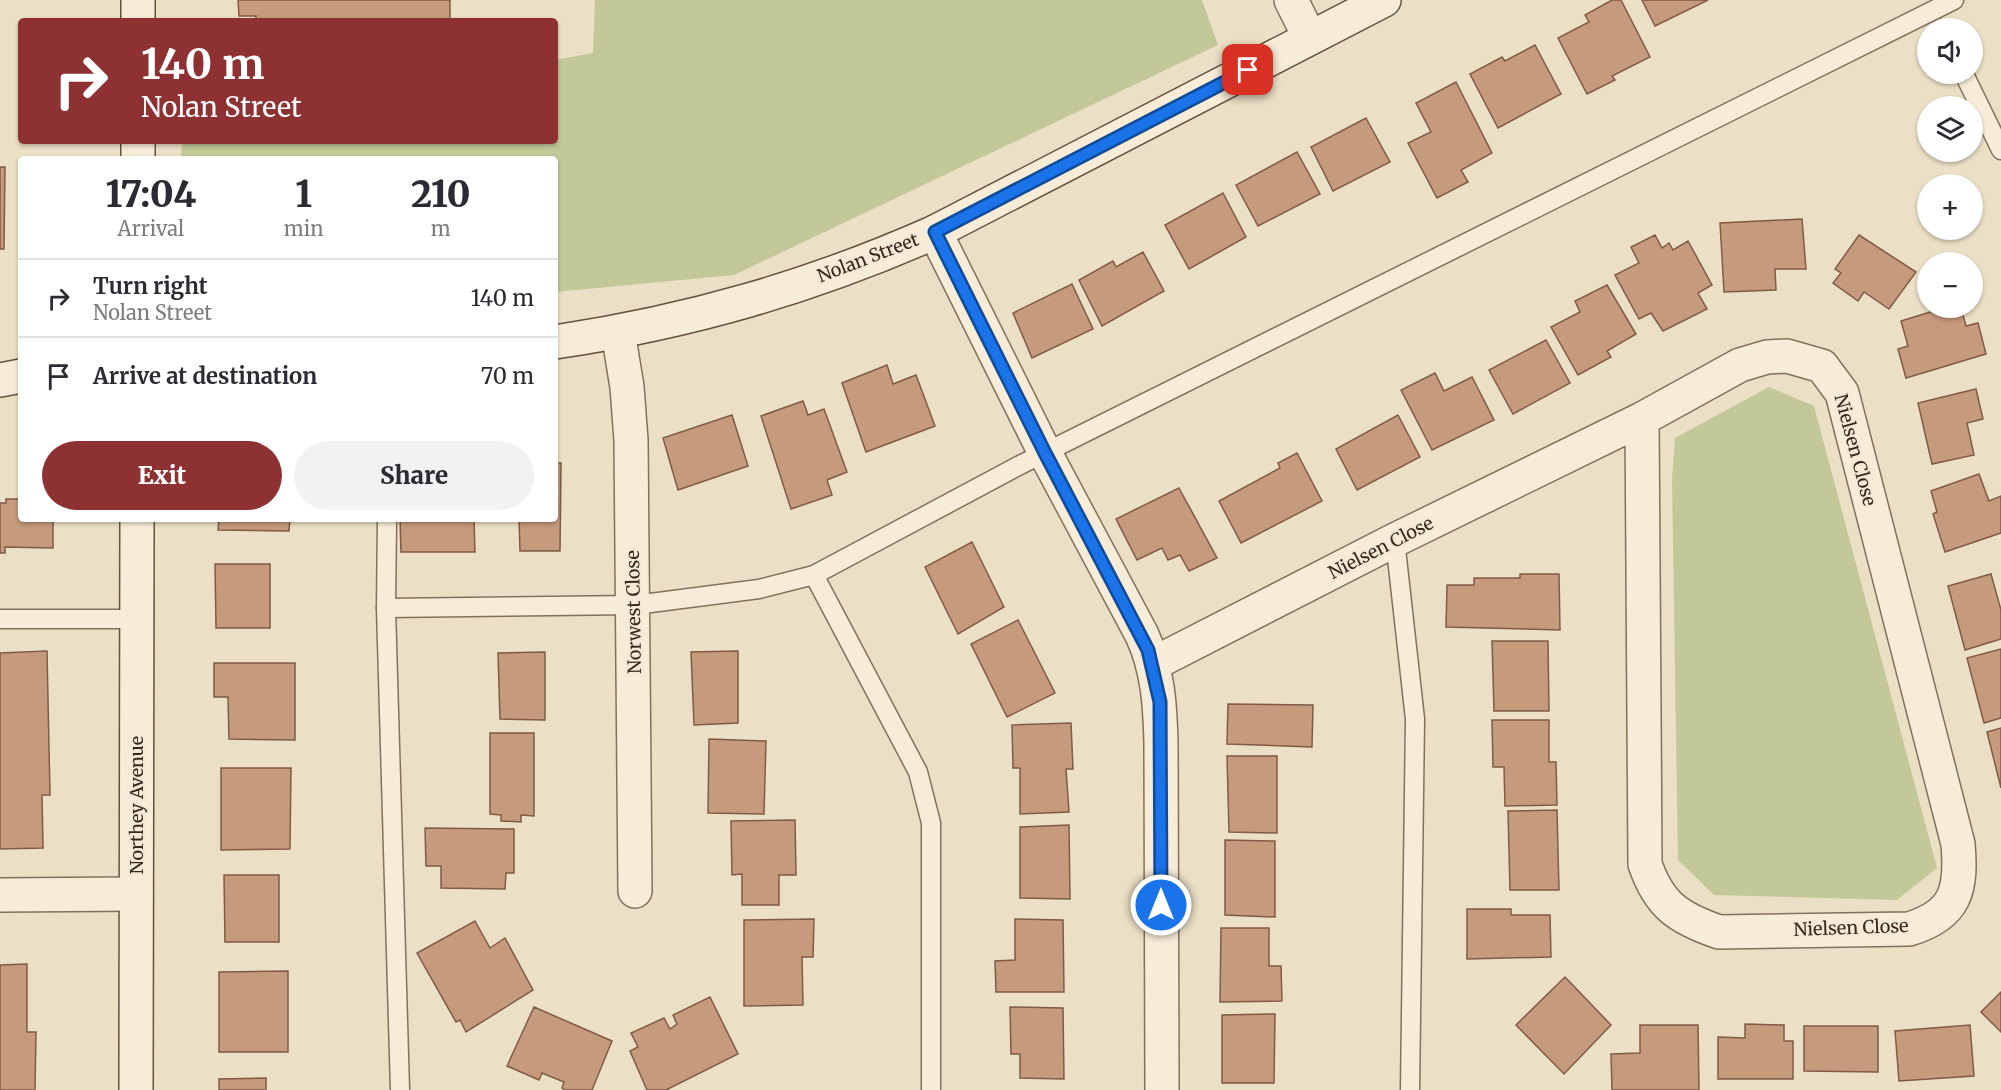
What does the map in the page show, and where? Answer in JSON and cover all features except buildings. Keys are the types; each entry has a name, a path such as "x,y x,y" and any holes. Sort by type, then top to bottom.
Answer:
{"street":[{"path":"138,0 138,18"},
{"path":"1291,0 1310,38"},
{"name":"Nolan Street","path":"558,342 682,320 773,294 853,266 935,232 1384,0"},
{"path":"935,232 1045,453 1142,635 1153,664 1160,702 1161,743 1162,1090"},
{"name":"Norwest Close","path":"618,332 627,387 631,440 635,891"},
{"name":"Nielsen Close","path":"1153,664 1395,540 1642,419 1740,365 1767,357 1787,356 1822,366 1834,379 1842,393 1958,844 1959,881 1952,902 1929,923 1909,929 1719,932 1692,923 1669,907 1653,888 1645,864 1642,419"},
{"path":"0,380 18,377"},
{"name":"Northey Avenue","path":"136,1090 137,522"},
{"path":"0,895 136,894"}],"lane":[{"path":"386,608 634,605 759,589 814,575 1045,453 1934,12 1954,0"},
{"path":"1934,12 1937,18"},
{"path":"1969,84 2001,150"},
{"path":"387,522 386,608 400,1090"},
{"path":"1395,540 1415,718 1410,1090"},
{"path":"814,575 918,772 931,823 931,1090"},
{"path":"0,619 137,620"}],"green space":[{"path":"595,0 1202,0 1218,45 734,275 558,292 558,156 181,156 182,144 558,144 558,59 593,53"},
{"path":"1769,387 1814,406 1937,868 1897,900 1714,895 1678,860 1672,479 1675,438"}],"route":[{"path":"1161,905 1160,702 1153,664 1142,635 1045,453 935,232 1248,70"}]}
